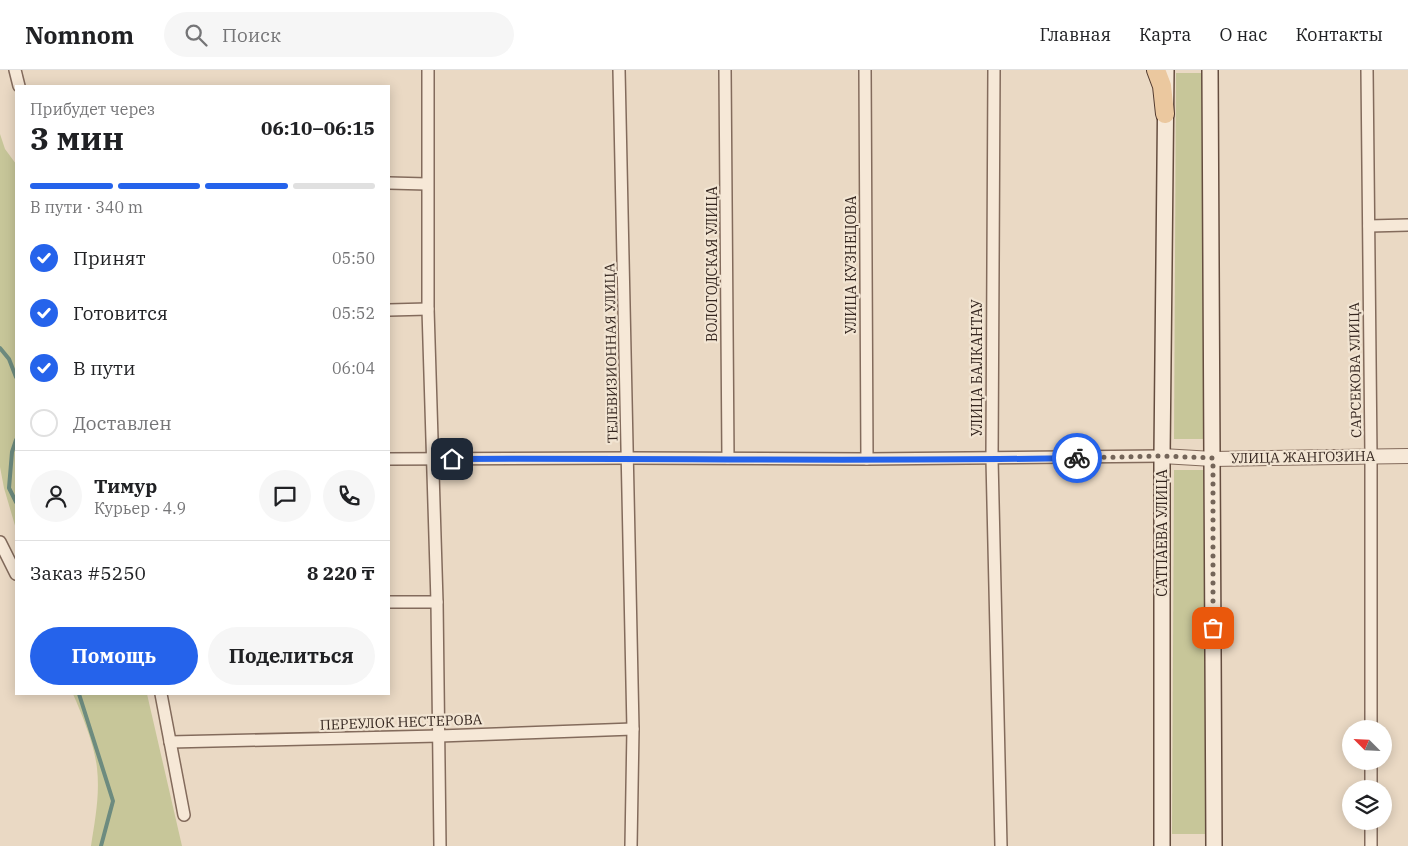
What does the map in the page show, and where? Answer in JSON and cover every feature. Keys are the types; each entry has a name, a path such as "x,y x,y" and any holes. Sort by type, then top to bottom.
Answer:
{"main road":[{"path":"1156,70 1162,86 1166,114"},
{"name":"САТПАЕВА УЛИЦА","path":"1162,846 1162,456 1166,70"},
{"path":"1210,70 1214,846"}],"street":[{"path":"15,70 19,85"},
{"path":"428,70 428,309 437,602 440,846"},
{"name":"ТЕЛЕВИЗИОННАЯ УЛИЦА","path":"619,70 633,728 631,846"},
{"name":"ВОЛОГОДСКАЯ УЛИЦА","path":"725,70 728,458"},
{"name":"УЛИЦА КУЗНЕЦОВА","path":"864,70 867,460"},
{"name":"УЛИЦА БАЛКАНТАУ","path":"994,70 992,459 1001,846"},
{"name":"САРСЕКОВА УЛИЦА","path":"1367,70 1371,456 1371,720"},
{"path":"390,183 427,184"},
{"path":"1368,226 1408,225"},
{"path":"390,310 428,309"},
{"name":"УЛИЦА ЖАНГОЗИНА","path":"390,459 728,458 867,460 1162,456 1213,458 1408,456"},
{"path":"0,542 15,572"},
{"path":"390,602 437,602"},
{"path":"161,695 184,815"},
{"name":"ПЕРЕУЛОК НЕСТЕРОВА","path":"170,742 439,736 633,728"},
{"path":"1371,830 1371,846"}],"green space":[{"path":"1176,73 1205,73 1203,439 1174,439"},
{"path":"0,134 5,149 15,163 15,526 0,467"},
{"path":"1174,470 1208,470 1206,834 1172,834"},
{"path":"73,695 147,695 182,846 91,846 98,778 96,760"}],"waterway":[{"path":"0,348 9,359 15,374"},
{"path":"15,443 12,452 9,488 15,500"},
{"path":"79,695 113,801 101,846"}],"way so far":[{"path":"1077,458 1162,456 1213,458 1213,628"}],"route":[{"path":"452,459 867,460 1077,458"}]}
